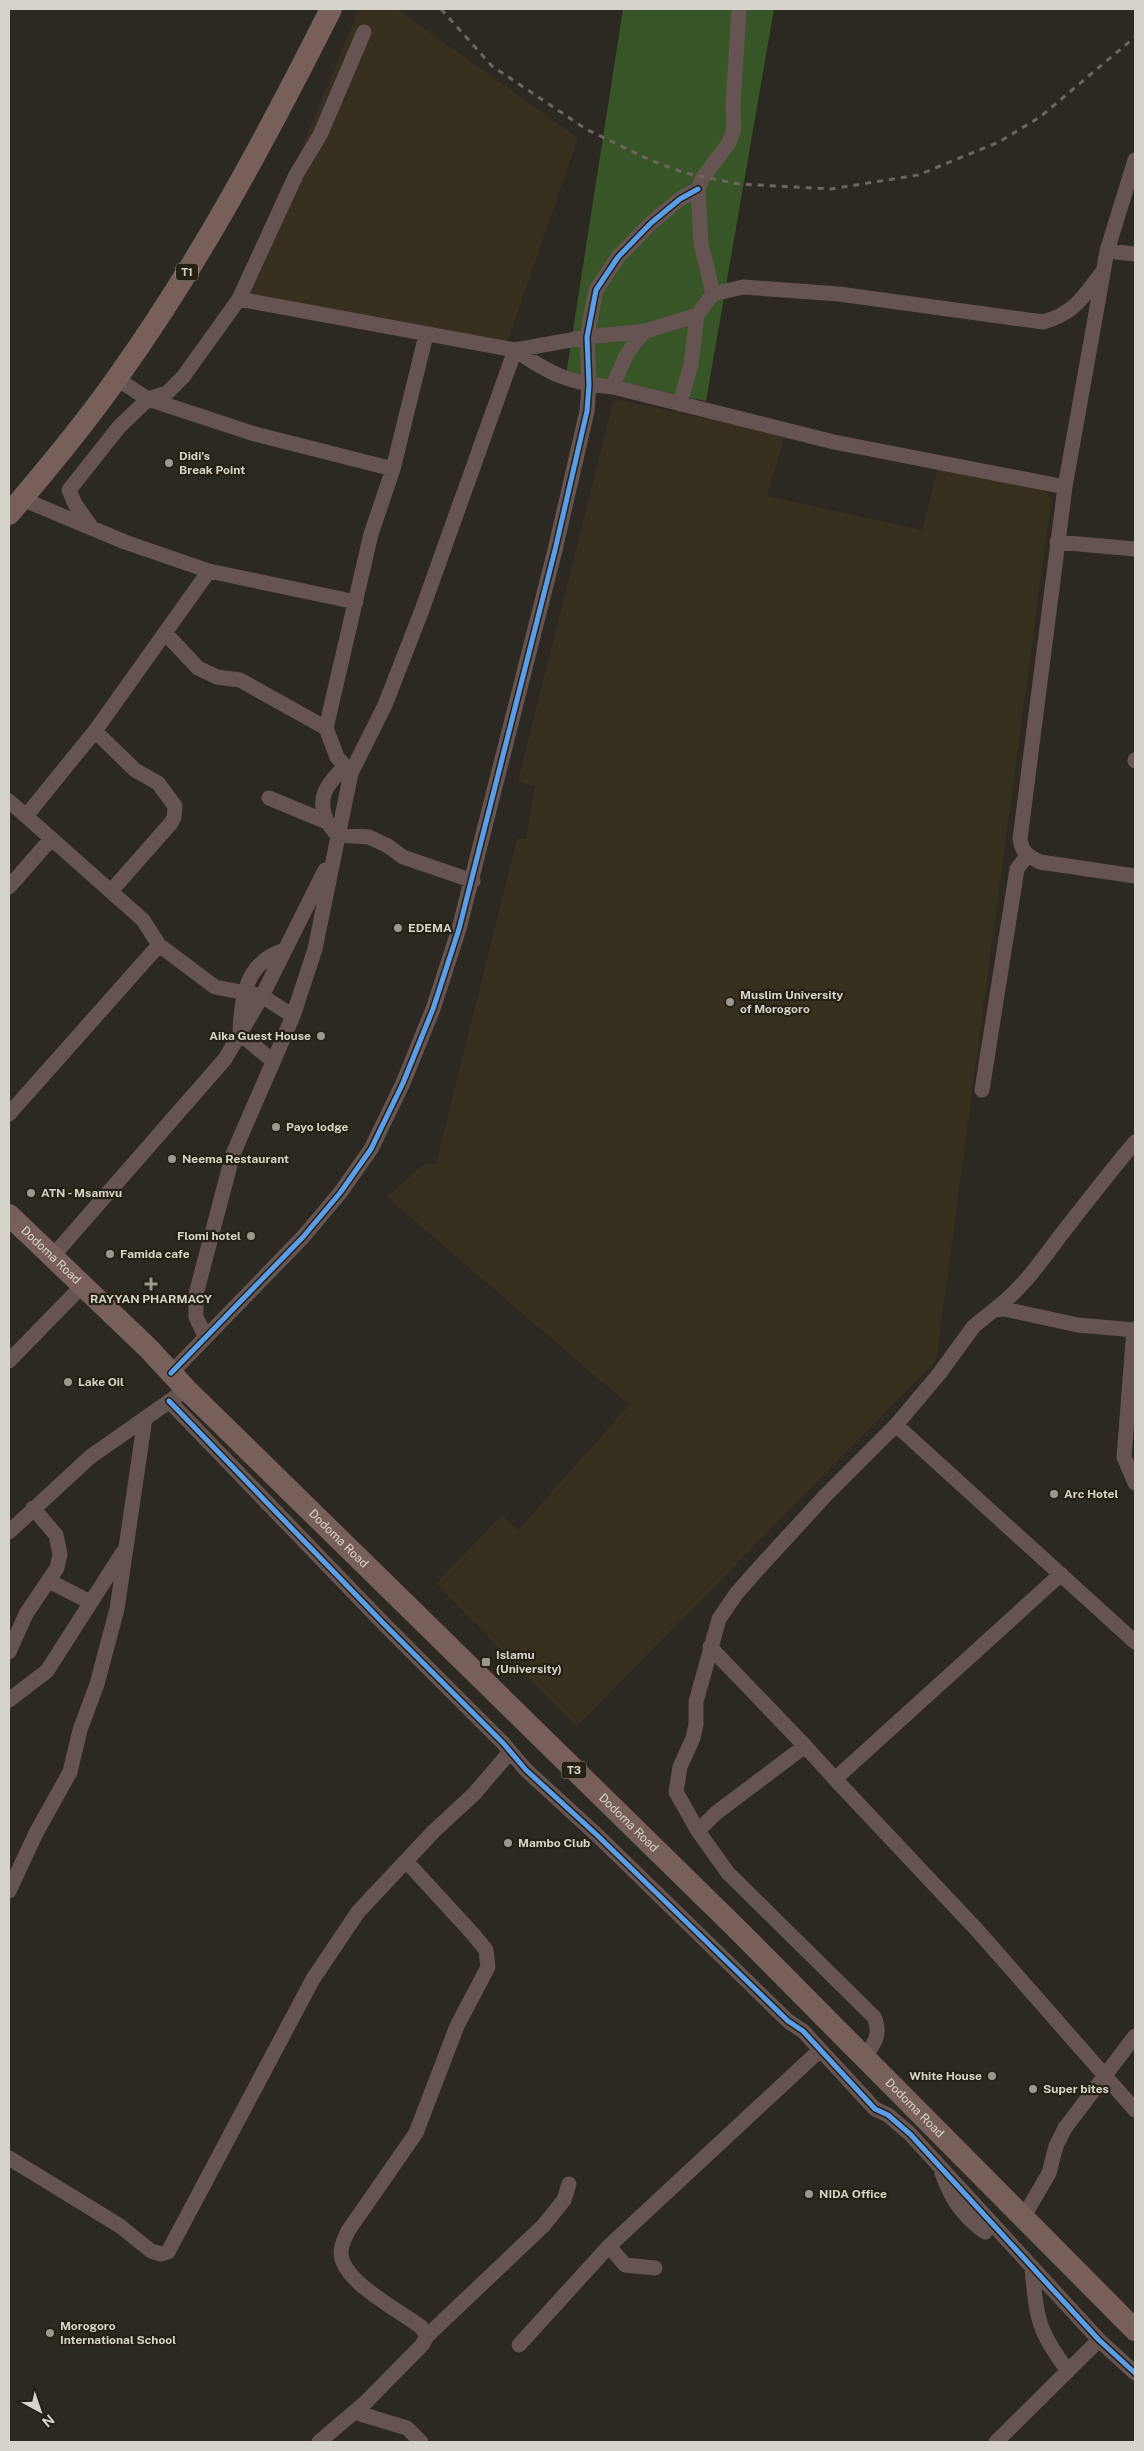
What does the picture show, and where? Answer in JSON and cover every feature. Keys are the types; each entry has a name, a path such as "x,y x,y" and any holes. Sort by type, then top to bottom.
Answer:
{"highway":[{"name":"T1","path":"15,506 117,379 211,234 293,85 331,9"},
{"name":"Dodoma Road","path":"9,1215 148,1348 171,1373 178,1395 734,1926 1135,2330"}],"street":[{"path":"713,294 701,243 698,189 703,177 729,143 734,129 733,105 739,9"},
{"path":"92,528 75,504 69,490 119,426 148,399 167,393 183,376 239,299 296,175 320,135 364,32"},
{"path":"1135,160 1107,251 1065,487 1020,839 1022,850 1027,856 1040,862 1135,876"},
{"path":"171,1373 205,1336 304,1237 340,1193 371,1149 403,1083 433,1010 473,881 555,550 586,411 589,385 587,336 596,290 618,257 663,213 680,199 698,189"},
{"path":"1107,251 1135,254"},
{"path":"680,404 691,364 697,315 713,294 743,287 839,294 1043,322 1060,317 1077,306 1104,269"},
{"path":"239,299 426,335 516,350 587,336 646,331 697,315"},
{"path":"613,387 633,343 646,331"},
{"path":"348,770 337,757 326,728 371,534 393,469 426,335"},
{"path":"516,350 547,372 589,385 613,387 834,442 1065,487"},
{"path":"205,1336 196,1317 196,1294 233,1154 293,1016 315,949 348,770 385,705 422,610 516,350"},
{"path":"117,379 148,399 255,434 393,469"},
{"path":"15,506 92,528 125,542 209,571 356,602"},
{"path":"1057,542 1135,549"},
{"path":"26,816 95,731 166,634 209,571"},
{"path":"166,634 198,668 216,677 240,680 326,728"},
{"path":"95,731 135,770 158,783 175,806 174,817 171,823 112,890"},
{"path":"348,770 326,788 322,809 327,822 337,835 369,837 388,846 403,857 473,881"},
{"path":"270,798 327,822"},
{"path":"9,801 51,840 112,890 143,920 159,945 215,987 262,996 293,1016"},
{"path":"9,887 51,840"},
{"path":"52,1257 225,1059 262,996 333,853"},
{"path":"982,1090 1017,869 1027,856"},
{"path":"9,1114 159,945"},
{"path":"240,1034 243,993 249,979 274,953 285,950"},
{"path":"240,1034 273,1061"},
{"path":"863,2058 875,2044 879,2027 874,2016 728,1873 698,1830 676,1792 680,1767 693,1738 696,1724 696,1702 710,1647 719,1619 736,1594 825,1496 896,1426 939,1374 974,1326 1009,1299 1026,1281 1101,1182 1135,1142"},
{"path":"9,1361 82,1286"},
{"path":"994,1310 1004,1309 1078,1326 1134,1330 1124,1457 1135,1483"},
{"path":"9,1532 90,1456 178,1395 526,1770 598,1836 788,2021 802,2031 875,2108 888,2115 939,2164 1032,2269 1099,2340 1135,2373"},
{"path":"9,1890 36,1833 70,1772 117,1609 145,1418"},
{"path":"896,1426 1135,1642"},
{"path":"9,1652 26,1614 57,1568 60,1554 56,1535 33,1508"},
{"path":"9,1700 47,1671 128,1544"},
{"path":"836,1779 1061,1574"},
{"path":"49,1581 90,1602"},
{"path":"710,1647 977,1930 1135,2110"},
{"path":"698,1830 716,1813 805,1746"},
{"path":"9,2158 120,2226 151,2251 162,2254 168,2252 313,1979 358,1912 434,1830 474,1794 510,1752"},
{"path":"406,1860 486,1950 488,1967 457,2026 416,2133 348,2231 342,2244 341,2254 350,2274 362,2287 422,2326 427,2336"},
{"path":"1023,2218 1049,2173 1056,2146 1065,2128 1135,2036"},
{"path":"519,2345 609,2246 820,2050"},
{"path":"939,2164 947,2188 958,2208 971,2222 985,2232"},
{"path":"319,2442 354,2412 422,2345 427,2336 544,2226 564,2200 569,2184"},
{"path":"609,2246 625,2265 655,2268"},
{"path":"1032,2269 1038,2321 1048,2344 1068,2371"},
{"path":"996,2442 1099,2340"},
{"path":"354,2412 407,2428 421,2442"}],"shaded area":[{"path":"359,9 397,9 578,138 507,343 242,293"},
{"name":"Muslim University of Morogoro","path":"614,399 785,435 767,496 922,530 938,468 1040,489 1047,493 1051,501 936,1361 577,1726 436,1584 502,1515 518,1530 629,1405 387,1197 424,1164 436,1164 517,839 526,839 535,786 518,782"}],"green space":[{"path":"623,9 774,9 706,401 566,375"}],"railway":[{"path":"441,9 492,66 586,129 650,160 685,173 739,184 831,189 918,175 999,142 1040,117 1135,37"}],"cycle path":[{"path":"171,1373 303,1237 340,1193 371,1149 403,1083 433,1009 459,929 555,550 587,411 589,385 587,337 596,290 618,257 651,223 680,199 698,189"},
{"path":"169,1401 385,1625 503,1743 526,1770 598,1836 788,2021 803,2031 875,2109 888,2115 910,2134 1099,2340 1135,2373"}],"place":[{"name":"Didi's Break Point","path":"169,463"},
{"name":"EDEMA","path":"398,928"},
{"name":"Muslim University of Morogoro","path":"730,1002"},
{"name":"Aika Guest House","path":"321,1036"},
{"name":"Payo lodge","path":"276,1127"},
{"name":"Neema Restaurant","path":"172,1159"},
{"name":"ATN - Msamvu","path":"31,1193"},
{"name":"Flomi hotel","path":"251,1236"},
{"name":"Famida cafe","path":"110,1254"},
{"name":"RAYYAN PHARMACY","path":"151,1284"},
{"name":"Lake Oil","path":"68,1382"},
{"name":"Arc Hotel","path":"1054,1494"},
{"name":"Islamu (University)","path":"486,1662"},
{"name":"Mambo Club","path":"508,1843"},
{"name":"White House","path":"992,2076"},
{"name":"Super bites","path":"1033,2089"},
{"name":"NIDA Office","path":"809,2194"},
{"name":"Morogoro International School","path":"50,2333"}]}
